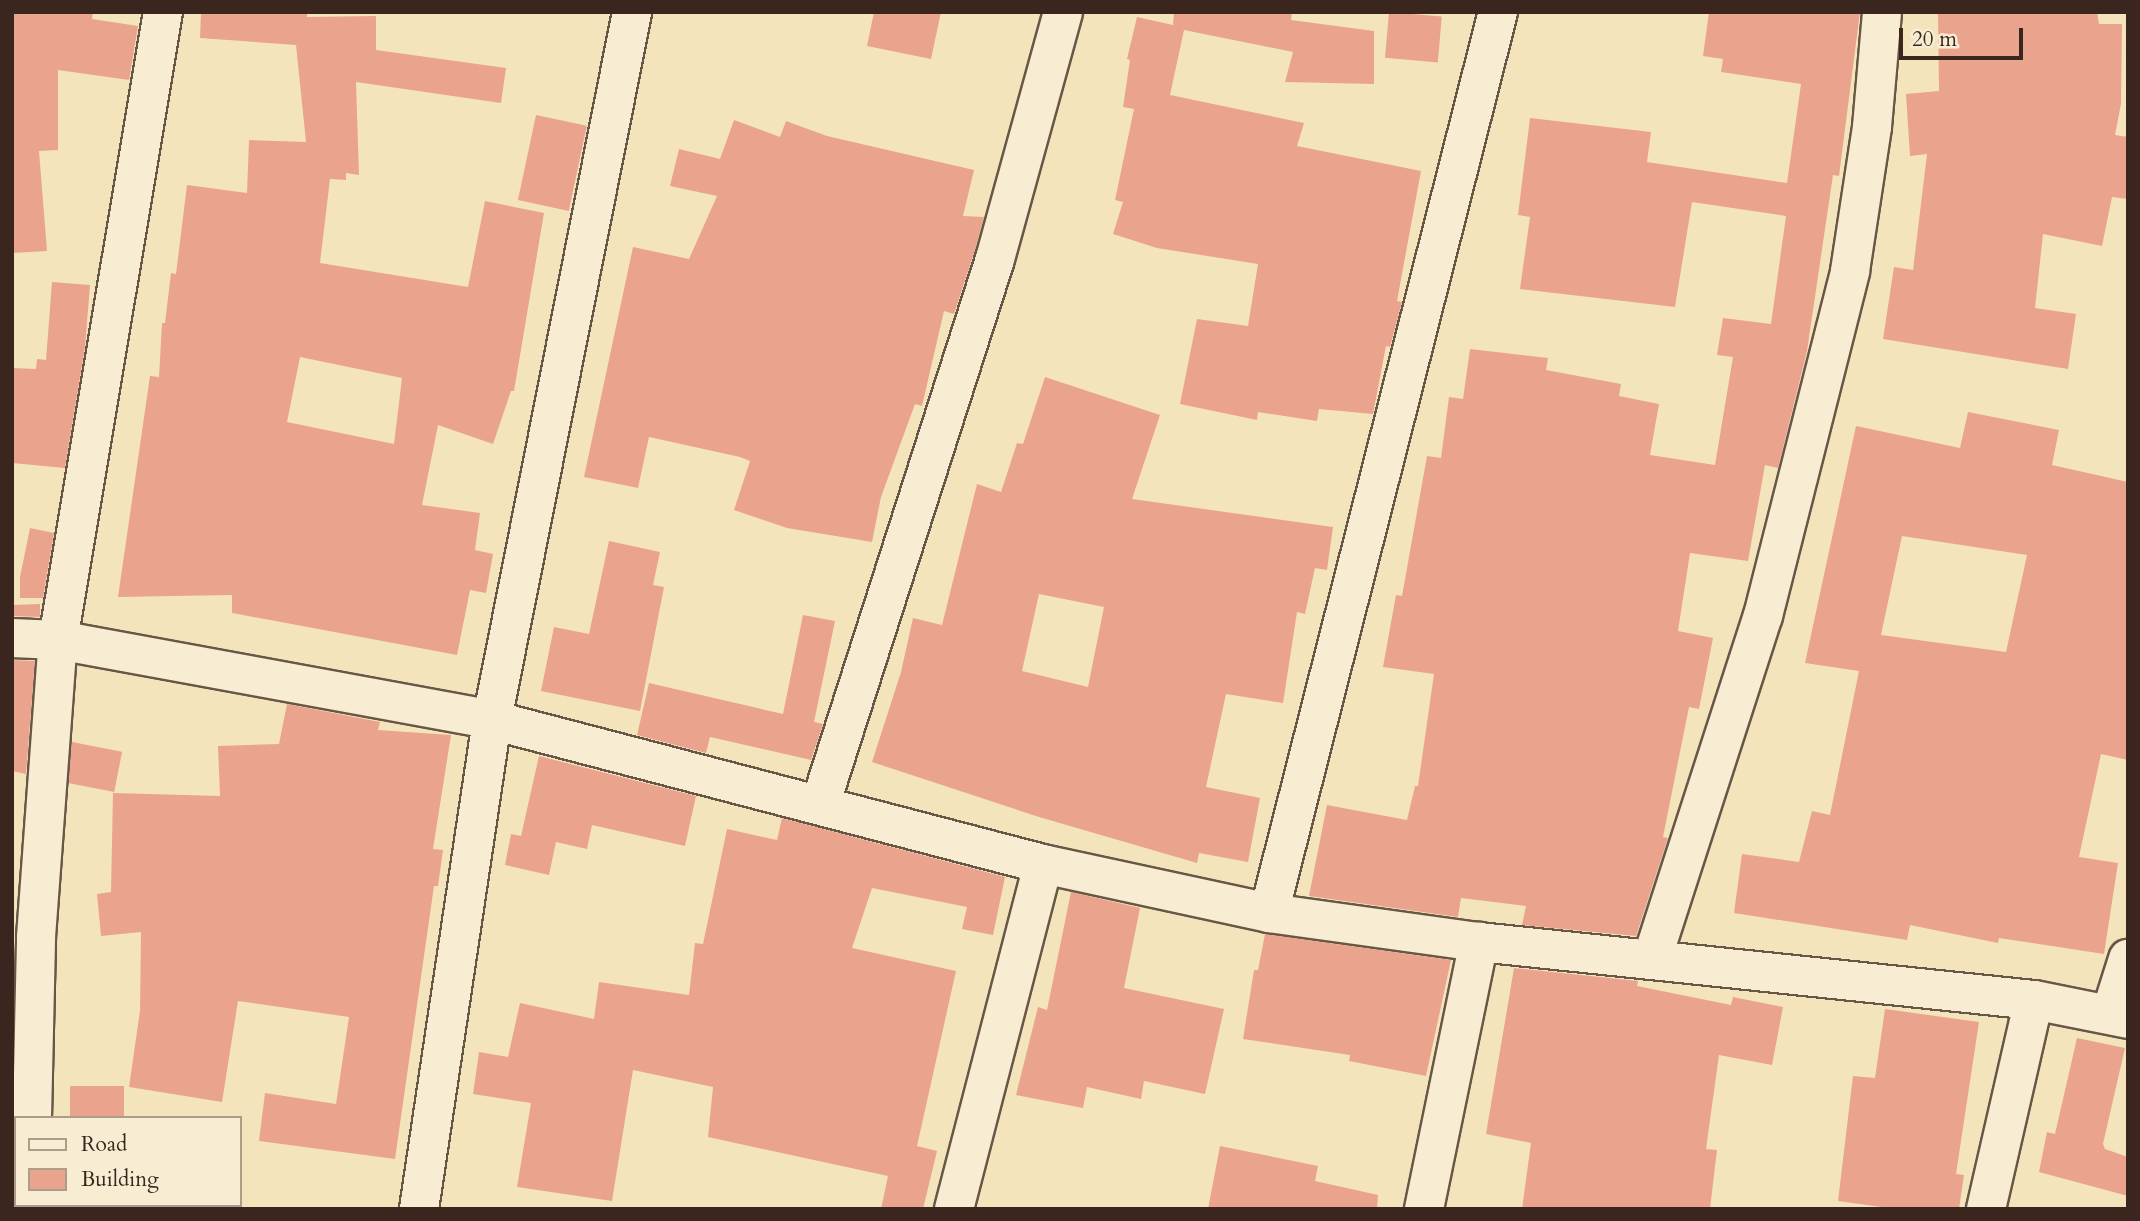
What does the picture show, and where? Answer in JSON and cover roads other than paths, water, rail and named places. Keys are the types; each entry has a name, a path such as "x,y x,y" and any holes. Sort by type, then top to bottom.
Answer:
{"street":[{"path":"26,1114 58,640 163,12"},
{"path":"419,1209 492,720 632,12"},
{"path":"820,805 995,259 1063,12"},
{"path":"1269,913 1498,12"},
{"path":"1652,959 1763,616 1850,271 1872,127 1882,12"},
{"path":"12,638 58,640 492,720 1043,864 1269,913 1479,942 2034,1000 2120,1016 2128,959"},
{"path":"954,1209 1043,864"},
{"path":"1423,1209 1479,942"},
{"path":"1986,1209 2034,1000"}]}
